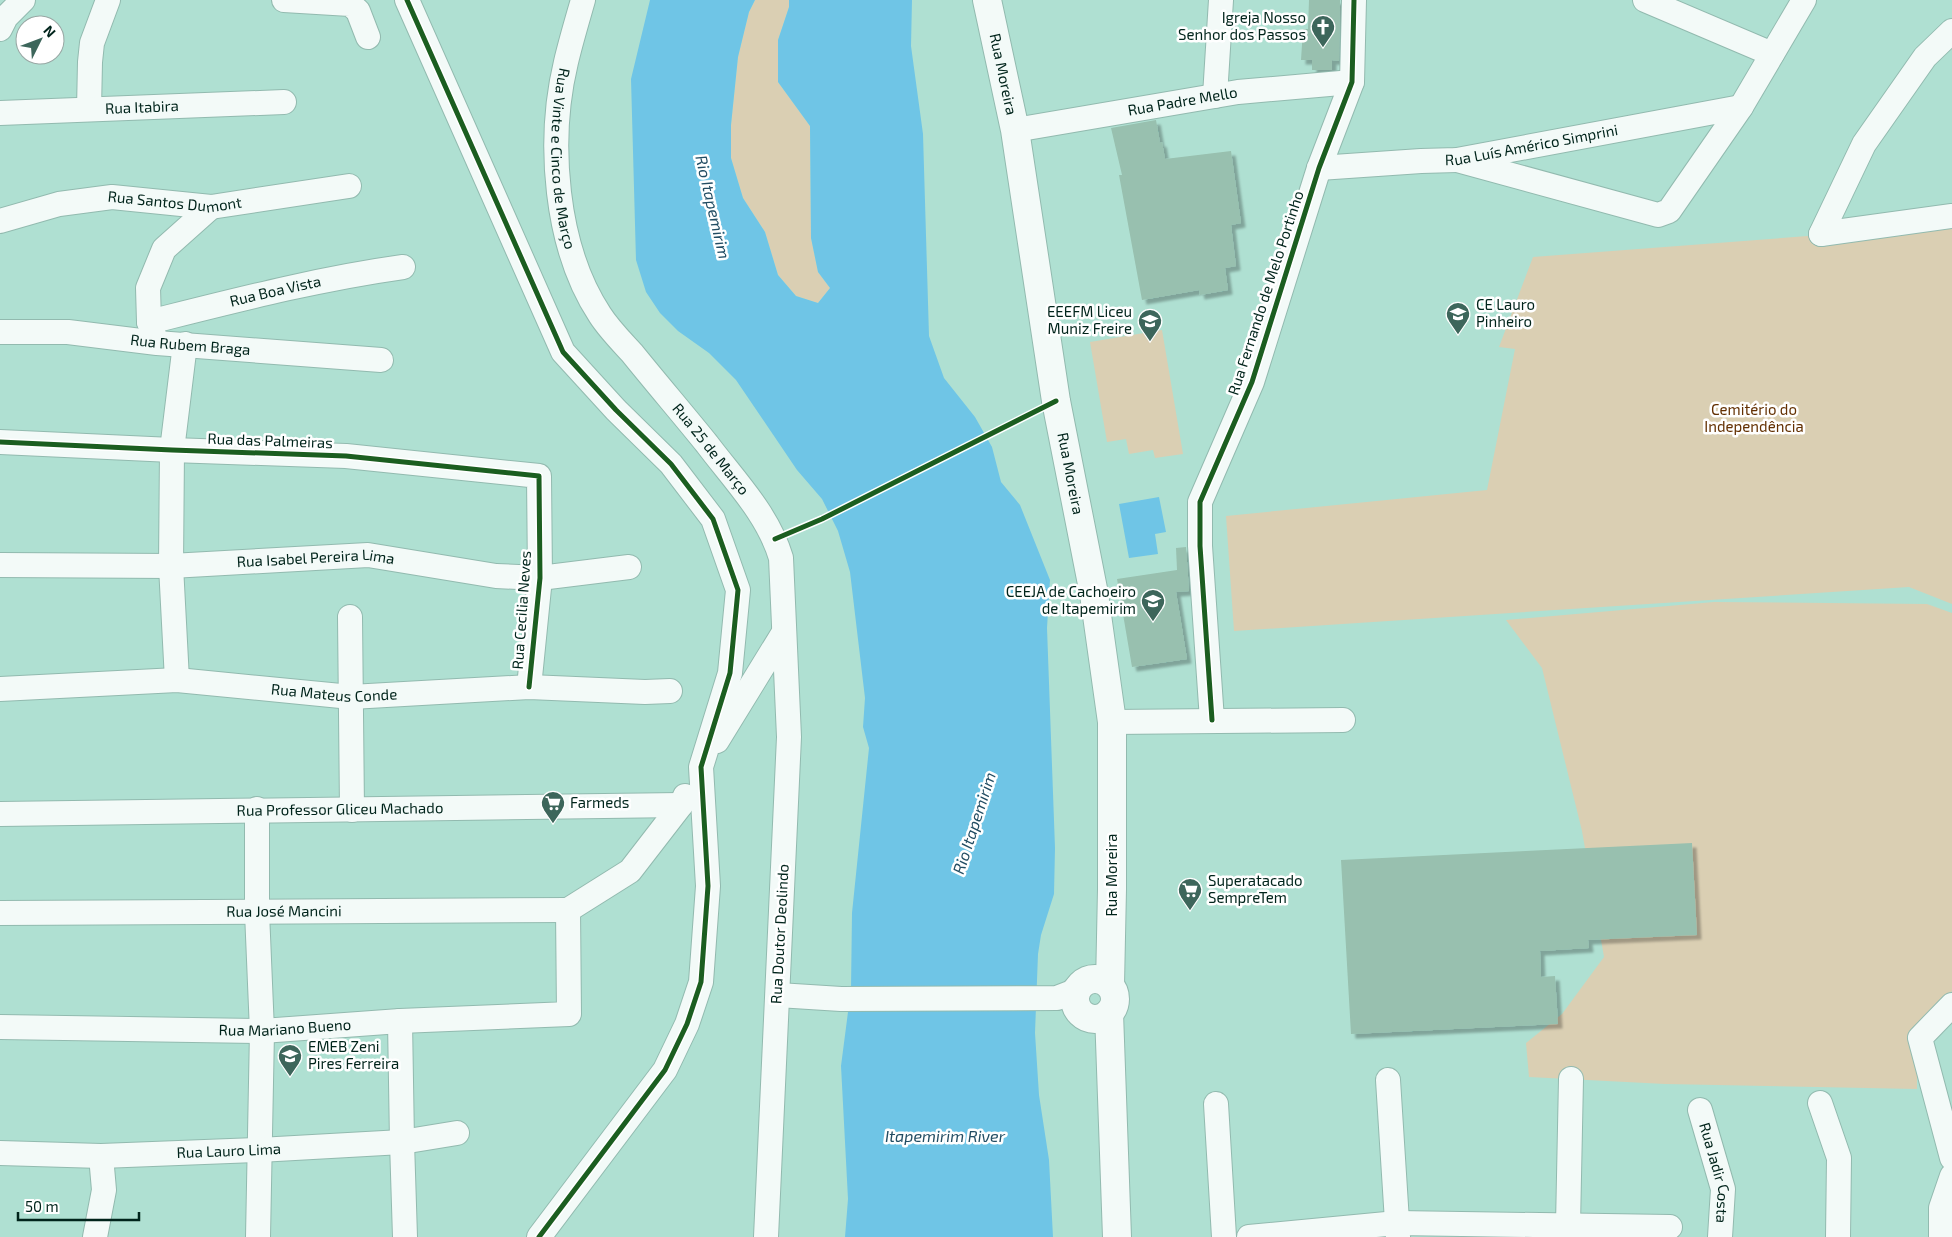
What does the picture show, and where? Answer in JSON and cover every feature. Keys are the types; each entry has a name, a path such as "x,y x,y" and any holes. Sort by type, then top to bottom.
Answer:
{"main road":[{"name":"Rua Moreira","path":"987,0 1015,130 1056,401 1094,594 1112,722 1110,952 1082,998"},
{"path":"1082,998 1110,1053 1117,1237"}],"street":[{"path":"2,21 23,0"},
{"path":"89,109 92,44 108,0"},
{"path":"284,0 350,4 358,11 368,37"},
{"path":"407,0 563,352 616,410 670,464 713,519 738,590 730,673 701,767 708,886 701,982 687,1024 666,1070 539,1237"},
{"name":"Rua Vinte e Cinco de Março","path":"583,0 565,64 558,113 557,153 561,200 568,244 584,288"},
{"path":"1215,96 1221,0"},
{"name":"Rua Fernando de Melo Portinho","path":"1212,720 1200,546 1200,502 1252,382 1319,168 1352,82 1354,0"},
{"path":"1645,0 1772,54"},
{"path":"1457,160 1658,215 1663,214 1669,211 1741,107 1804,0"},
{"path":"1952,31 1925,57 1864,144 1821,234 1952,216"},
{"name":"Rua Padre Mello","path":"1015,130 1238,92 1352,82"},
{"name":"Rua Itabira","path":"0,113 284,102"},
{"name":"Rua Luís Américo Simprini","path":"1319,168 1457,160 1741,107"},
{"name":"Rua Santos Dumont","path":"0,221 59,204 112,197 211,207 350,186"},
{"path":"153,332 148,288 164,249 211,207"},
{"name":"Rua Boa Vista","path":"153,332 255,295 362,272 403,267"},
{"name":"Rua 25 de Março","path":"584,288 601,317 701,437 759,511 775,539 782,564 784,632"},
{"name":"Rua Rubem Braga","path":"0,332 153,332 185,344 381,360"},
{"path":"177,680 171,566 172,450 185,344"},
{"name":"Rua das Palmeiras","path":"0,442 346,456 539,476"},
{"name":"Rua Cecilia Neves","path":"529,687 540,578 539,476"},
{"name":"Rua Isabel Pereira Lima","path":"0,565 171,566 368,555 496,576 540,578 629,566"},
{"path":"350,617 352,810"},
{"path":"568,910 630,871 681,805 701,767 784,632"},
{"name":"Rua Doutor Deolindo","path":"766,1237 789,737 784,632"},
{"name":"Rua Mateus Conde","path":"0,689 177,680 352,697 529,687 645,692 670,691"},
{"path":"1112,722 1344,720"},
{"name":"Rua Professor Gliceu Machado","path":"0,814 257,809 352,810 681,805"},
{"path":"257,809 257,912 262,1031 258,1237"},
{"name":"Rua José Mancini","path":"0,913 568,910"},
{"name":"Rua Mariano Bueno","path":"0,1027 262,1031 400,1021 569,1014 568,910"},
{"path":"778,995 841,999 1082,998"},
{"path":"1952,1005 1920,1038 1952,1158"},
{"path":"400,1021 405,1237"},
{"path":"1568,1224 1571,1079"},
{"path":"1388,1080 1397,1230"},
{"path":"1820,1103 1839,1158 1838,1237"},
{"path":"1216,1104 1224,1237"},
{"name":"Rua Jadir Costa","path":"1700,1110 1722,1189 1720,1237"},
{"name":"Rua Lauro Lima","path":"0,1153 101,1156 259,1150 402,1142 457,1133"},
{"path":"95,1237 104,1190 101,1156"},
{"path":"1941,1237 1941,1208 1952,1176"},
{"path":"1249,1237 1568,1224 1670,1227"}],"green space":[{"path":"755,0 789,0 789,7 778,40 778,82 810,126 811,238 818,272 830,288 818,303 796,296 778,275 765,232 743,198 731,158 731,125 738,57 749,12"},
{"name":"Cemitério do Independência","path":"1952,225 1952,604 1909,587 1234,631 1226,516 1487,490 1515,349 1499,347 1533,257"},
{"path":"1162,330 1183,454 1155,458 1153,450 1129,454 1126,439 1107,442 1090,342"},
{"path":"1714,602 1927,604 1952,613 1952,991 1917,1027 1917,1089 1665,1084 1529,1077 1526,1043 1562,1014 1604,957 1582,831 1542,668 1506,620"}],"water":[{"name":"Itapemirim River","path":"650,0 755,0 749,12 738,57 731,125 731,158 743,198 765,232 778,275 796,296 818,303 830,288 818,272 811,238 810,126 778,82 778,40 789,7 789,0 912,0 911,46 923,134 929,336 944,378 975,417 992,447 1001,482 1020,505 1050,580 1047,628 1055,848 1054,894 1041,935 1038,954 1035,1033 1039,1095 1049,1160 1053,1237 845,1237 848,1199 841,1066 851,989 852,913 869,748 863,727 865,698 850,572 838,531 822,499 797,470 736,380 709,353 678,331 660,313 646,292 636,260 631,79"},
{"path":"1159,497 1166,532 1155,534 1158,554 1129,558 1119,504"}],"building":[{"name":"Igreja Nosso Senhor dos Passos","path":"1309,0 1340,0 1339,61 1332,60 1332,70 1312,70 1312,60 1301,60 1303,29 1308,29"},
{"path":"1156,120 1165,159 1231,151 1241,223 1231,225 1236,266 1225,268 1228,290 1200,295 1199,290 1142,300 1119,175 1122,175 1111,128"},
{"name":"CEEJA de Cachoeiro de Itapemirim","path":"1186,547 1189,591 1176,592 1187,659 1132,667 1117,579 1177,570 1176,548"},
{"path":"1692,843 1697,935 1588,940 1589,948 1540,951 1541,977 1555,976 1558,1024 1351,1034 1341,860"}],"cycle path":[{"path":"407,0 563,352 616,410 671,464 713,519 738,590 730,673 701,767 708,886 701,982 687,1024 665,1070 539,1237"},
{"path":"1212,720 1200,546 1200,502 1252,382 1319,168 1352,82 1354,0"},
{"path":"775,539 822,519 1056,401"},
{"path":"0,442 346,456 539,476 540,578 529,687"}],"place":[{"name":"Igreja Nosso Senhor dos Passos","path":"1323,48"},
{"name":"CE Lauro Pinheiro","path":"1458,335"},
{"name":"EEEFM Liceu Muniz Freire","path":"1150,342"},
{"name":"CEEJA de Cachoeiro de Itapemirim","path":"1153,622"},
{"name":"Farmeds","path":"553,824"},
{"name":"Superatacado SempreTem","path":"1190,911"},
{"name":"EMEB Zeni Pires Ferreira","path":"290,1077"}],"water label":[{"name":"Rio Itapemirim","path":"713,207"},
{"name":"Rio Itapemirim","path":"974,823"}]}
